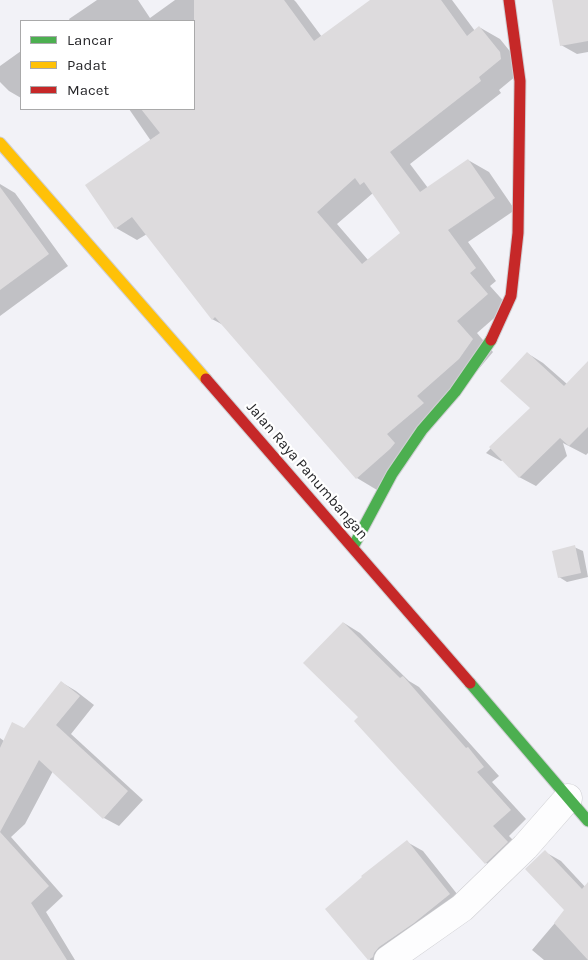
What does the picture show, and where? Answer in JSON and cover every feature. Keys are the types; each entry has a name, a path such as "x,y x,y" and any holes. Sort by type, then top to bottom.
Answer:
{"main road":[{"path":"353,546 392,474 422,430 455,392 490,342 511,296 518,233 520,81 509,0"},
{"name":"Jalan Raya Panumbangan","path":"0,143 353,546 588,822"}],"street":[{"path":"388,960 462,908 525,847 568,798"}],"building":[{"path":"194,0 284,0 314,41 370,0 441,0 467,36 479,26 500,52 501,59 479,77 481,81 390,152 420,192 468,159 495,198 448,230 476,268 470,273 488,294 457,321 473,339 459,359 417,396 424,403 387,434 395,443 356,479 215,317 212,320 132,217 115,229 85,185 160,133 142,110 195,110","holes":["355,178 360,185 364,182 400,233 362,264 317,212"]},
{"path":"552,0 588,0 588,41 560,46"},
{"path":"0,187 49,254 0,290"},
{"path":"527,352 564,386 588,361 588,427 569,446 560,438 519,478 489,447 530,408 500,381"},
{"path":"575,545 581,573 558,578 552,551"},
{"path":"343,622 400,678 403,676 466,748 468,747 484,767 477,772 511,810 493,826 508,842 485,864 354,721 358,717 303,663"},
{"path":"61,681 80,696 56,725 128,791 103,819 39,760 0,832 0,748 12,722 24,728"},
{"path":"0,832 49,886 31,903 67,960 0,960"},
{"path":"407,840 450,894 414,923 379,947 373,957 368,960 325,909 361,876"},
{"path":"545,850 582,889 588,882 588,960 554,923 564,910 525,869"}],"traffic: fast":[{"path":"353,547 392,474 422,430 455,392 491,340"},
{"path":"470,683 588,821"}],"traffic: slow":[{"path":"0,143 206,379"}],"traffic: jam":[{"path":"491,340 511,296 518,233 520,81 509,0"},
{"path":"206,379 470,683"}]}
